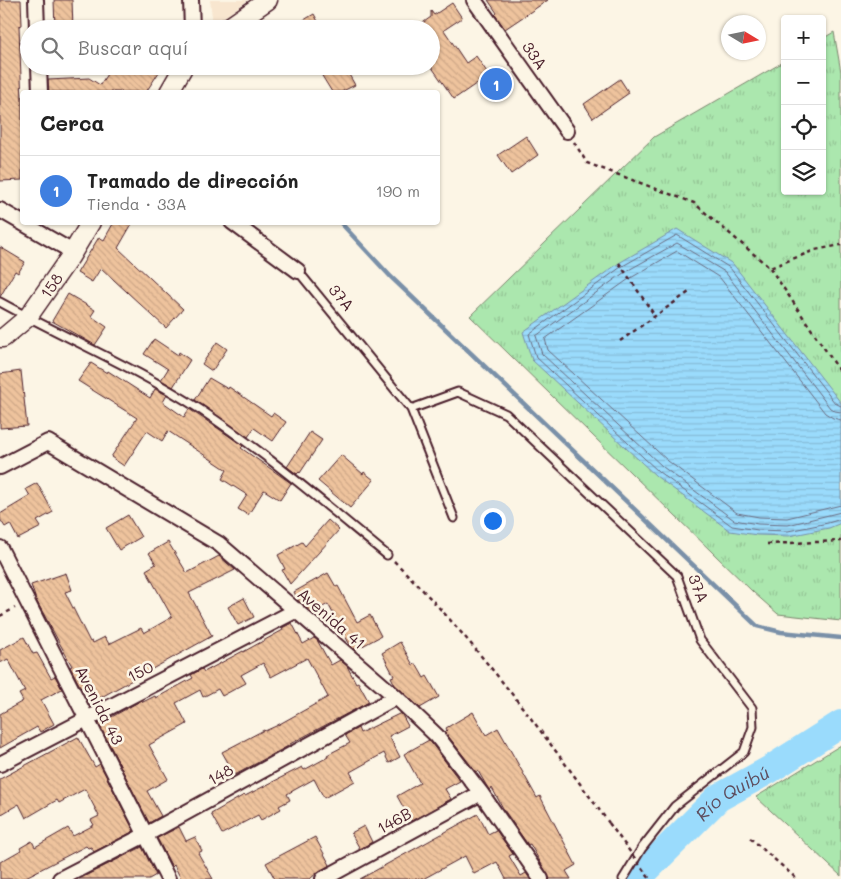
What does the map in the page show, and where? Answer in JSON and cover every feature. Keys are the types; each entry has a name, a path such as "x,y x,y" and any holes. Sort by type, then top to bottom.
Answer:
{"street":[{"path":"36,0 37,20"},
{"path":"191,0 192,20"},
{"path":"239,20 268,0"},
{"name":"33A","path":"474,0 567,130"},
{"path":"39,75 40,90"},
{"path":"170,90 179,75"},
{"path":"0,210 20,222"},
{"path":"26,225 73,252"},
{"path":"46,225 46,237"},
{"name":"158","path":"0,338 3,338 28,317 89,225"},
{"name":"37A","path":"236,225 298,271"},
{"name":"Avenida 41","path":"0,467 48,442 219,544 396,697 437,736 481,792 541,879"},
{"name":"Avenida 43","path":"0,548 168,879"},
{"name":"150","path":"0,764 297,610"},
{"name":"148","path":"60,879 396,697"},
{"name":"146B","path":"323,879 481,792"}],"lane":[{"name":"37A","path":"298,271 412,409 454,518"},
{"path":"0,302 130,368 200,410 277,464 387,555"},
{"name":"37A","path":"412,409 458,392 506,414 677,576 700,640 752,708 752,727 744,752 676,806 642,848 623,879"}],"path":[{"path":"567,130 587,163 694,203 770,268 841,373"},
{"path":"770,268 816,250 841,245"},
{"path":"619,263 655,316"},
{"path":"620,341 689,292"},
{"path":"767,544 841,541"},
{"path":"387,555 478,650 545,735 650,879"},
{"path":"750,838 797,879"}],"shaded area":[{"path":"210,0 248,0 220,20 212,20"}],"green space":[{"path":"834,32 841,72 841,621 778,614 753,592 470,316 654,137 781,63 781,195 826,195 826,37"},
{"path":"841,745 841,876 756,797"}],"water":[{"path":"677,229 733,264 841,403 841,523 829,528 789,536 757,535 730,531 656,476 532,360 523,332 619,263"}],"building":[{"path":"0,0 21,0 22,20 20,20 19,26 22,90 20,90 20,180 0,181"},
{"path":"54,0 72,0 73,20 55,20"},
{"path":"488,0 548,0 505,29 495,15 497,13"},
{"path":"452,3 462,18 444,30 466,63 476,56 489,75 454,99 437,75 440,75 440,20 427,20 431,17 431,11 434,15"},
{"path":"314,14 317,20 304,20"},
{"path":"106,75 157,75 147,90 49,90 48,80 89,78 100,85"},
{"path":"322,75 349,75 355,85 345,90 331,90"},
{"path":"500,76 509,90 494,101 484,87"},
{"path":"620,79 629,93 593,118 584,104"},
{"path":"526,136 538,155 511,174 498,155"},
{"path":"112,225 131,225 118,248 183,309 166,328 101,268 92,282 77,273 99,237 104,240"},
{"path":"0,247 25,262 18,273 15,271 0,297"},
{"path":"68,294 95,310 91,316 107,327 95,345 52,321"},
{"path":"154,339 178,355 179,352 190,360 173,387 161,380 168,369 144,354"},
{"path":"217,342 227,349 212,371 202,364"},
{"path":"91,363 107,373 108,371 150,398 155,389 167,395 163,402 184,417 189,409 243,446 241,448 291,483 280,500 264,490 248,515 238,509 247,495 222,479 227,470 168,431 162,441 147,431 124,466 111,457 137,418 78,381"},
{"path":"21,371 27,426 0,428 0,374"},
{"path":"209,378 228,389 229,387 271,416 273,413 286,422 273,441 254,428 248,437 195,400"},
{"path":"310,432 322,440 300,473 297,474 287,467"},
{"path":"341,455 363,474 364,472 374,480 350,508 318,481"},
{"path":"37,483 53,512 37,521 41,527 18,539 10,524 5,527 0,519 0,514 30,496 26,489"},
{"path":"128,515 141,537 119,550 106,528"},
{"path":"328,520 339,530 290,584 282,570 285,569 278,555 302,542 305,546"},
{"path":"168,542 187,573 219,556 235,570 189,593 212,636 96,700 87,684 81,688 70,667 72,666 36,600 31,585 66,573 72,590 65,592 90,642 92,641 93,643 105,637 109,644 141,628 144,633 172,617 146,570 156,564 149,553"},
{"path":"328,573 336,587 338,586 357,622 370,615 381,636 355,650 350,645 328,604 312,613 299,602 294,592"},
{"path":"244,598 254,617 238,625 228,607"},
{"path":"292,623 303,644 314,638 331,665 340,660 347,666 369,702 235,775 222,752 264,730 276,726 328,697 307,658 271,677 263,663 241,675 246,683 222,696 218,689 203,697 200,690 176,703 187,724 149,745 168,779 147,791 161,816 149,823 99,724 142,700 143,702 155,696 156,698 193,678 191,675 202,669 204,672 243,652"},
{"path":"24,637 33,654 37,653 51,678 55,676 62,689 41,700 54,724 40,732 37,727 0,748 0,714 23,701 19,694 25,691 8,659 0,663 0,650"},
{"path":"400,642 413,665 416,664 424,678 427,676 439,697 420,708 395,685 391,677 394,676 382,653"},
{"path":"473,712 486,735 498,728 537,798 540,796 576,865 566,871 571,879 550,879 530,844 528,845 504,810 492,788 489,790 478,771 476,772 445,732 446,728"},
{"path":"401,713 408,726 389,736 400,757 389,763 384,753 350,772 355,781 324,798 314,779 287,794 290,800 279,806 281,809 261,820 258,815 222,834 211,814 244,795 302,767 304,770 328,757 327,755 350,743 345,735 358,728 360,733"},
{"path":"78,737 95,767 100,764 134,831 94,852 91,847 88,848 86,846 22,879 0,879 0,862 21,850 20,848 32,841 35,847 68,828 73,836 94,825 91,820 99,816 85,789 59,803 57,800 26,818 19,804 0,815 0,779"},
{"path":"429,740 460,781 445,789 451,799 411,821 397,796 420,783 404,754"},
{"path":"478,814 488,834 496,830 513,854 509,856 521,876 526,873 530,879 506,879 497,862 474,874 465,856 423,879 360,879"},
{"path":"364,826 372,842 360,849 351,833"},
{"path":"179,827 186,841 195,837 202,851 198,853 213,879 181,879 174,865 172,867 157,838"},
{"path":"315,837 330,865 310,879 275,879 266,863"},
{"path":"142,847 156,875 149,879 79,879"}],"waterway":[{"path":"343,225 391,277 757,626 781,632 841,638"},
{"name":"Río Quibú","path":"637,879 718,798 769,770 841,724"}],"place":[{"name":"Tramado de dirección","path":"496,84"}]}
